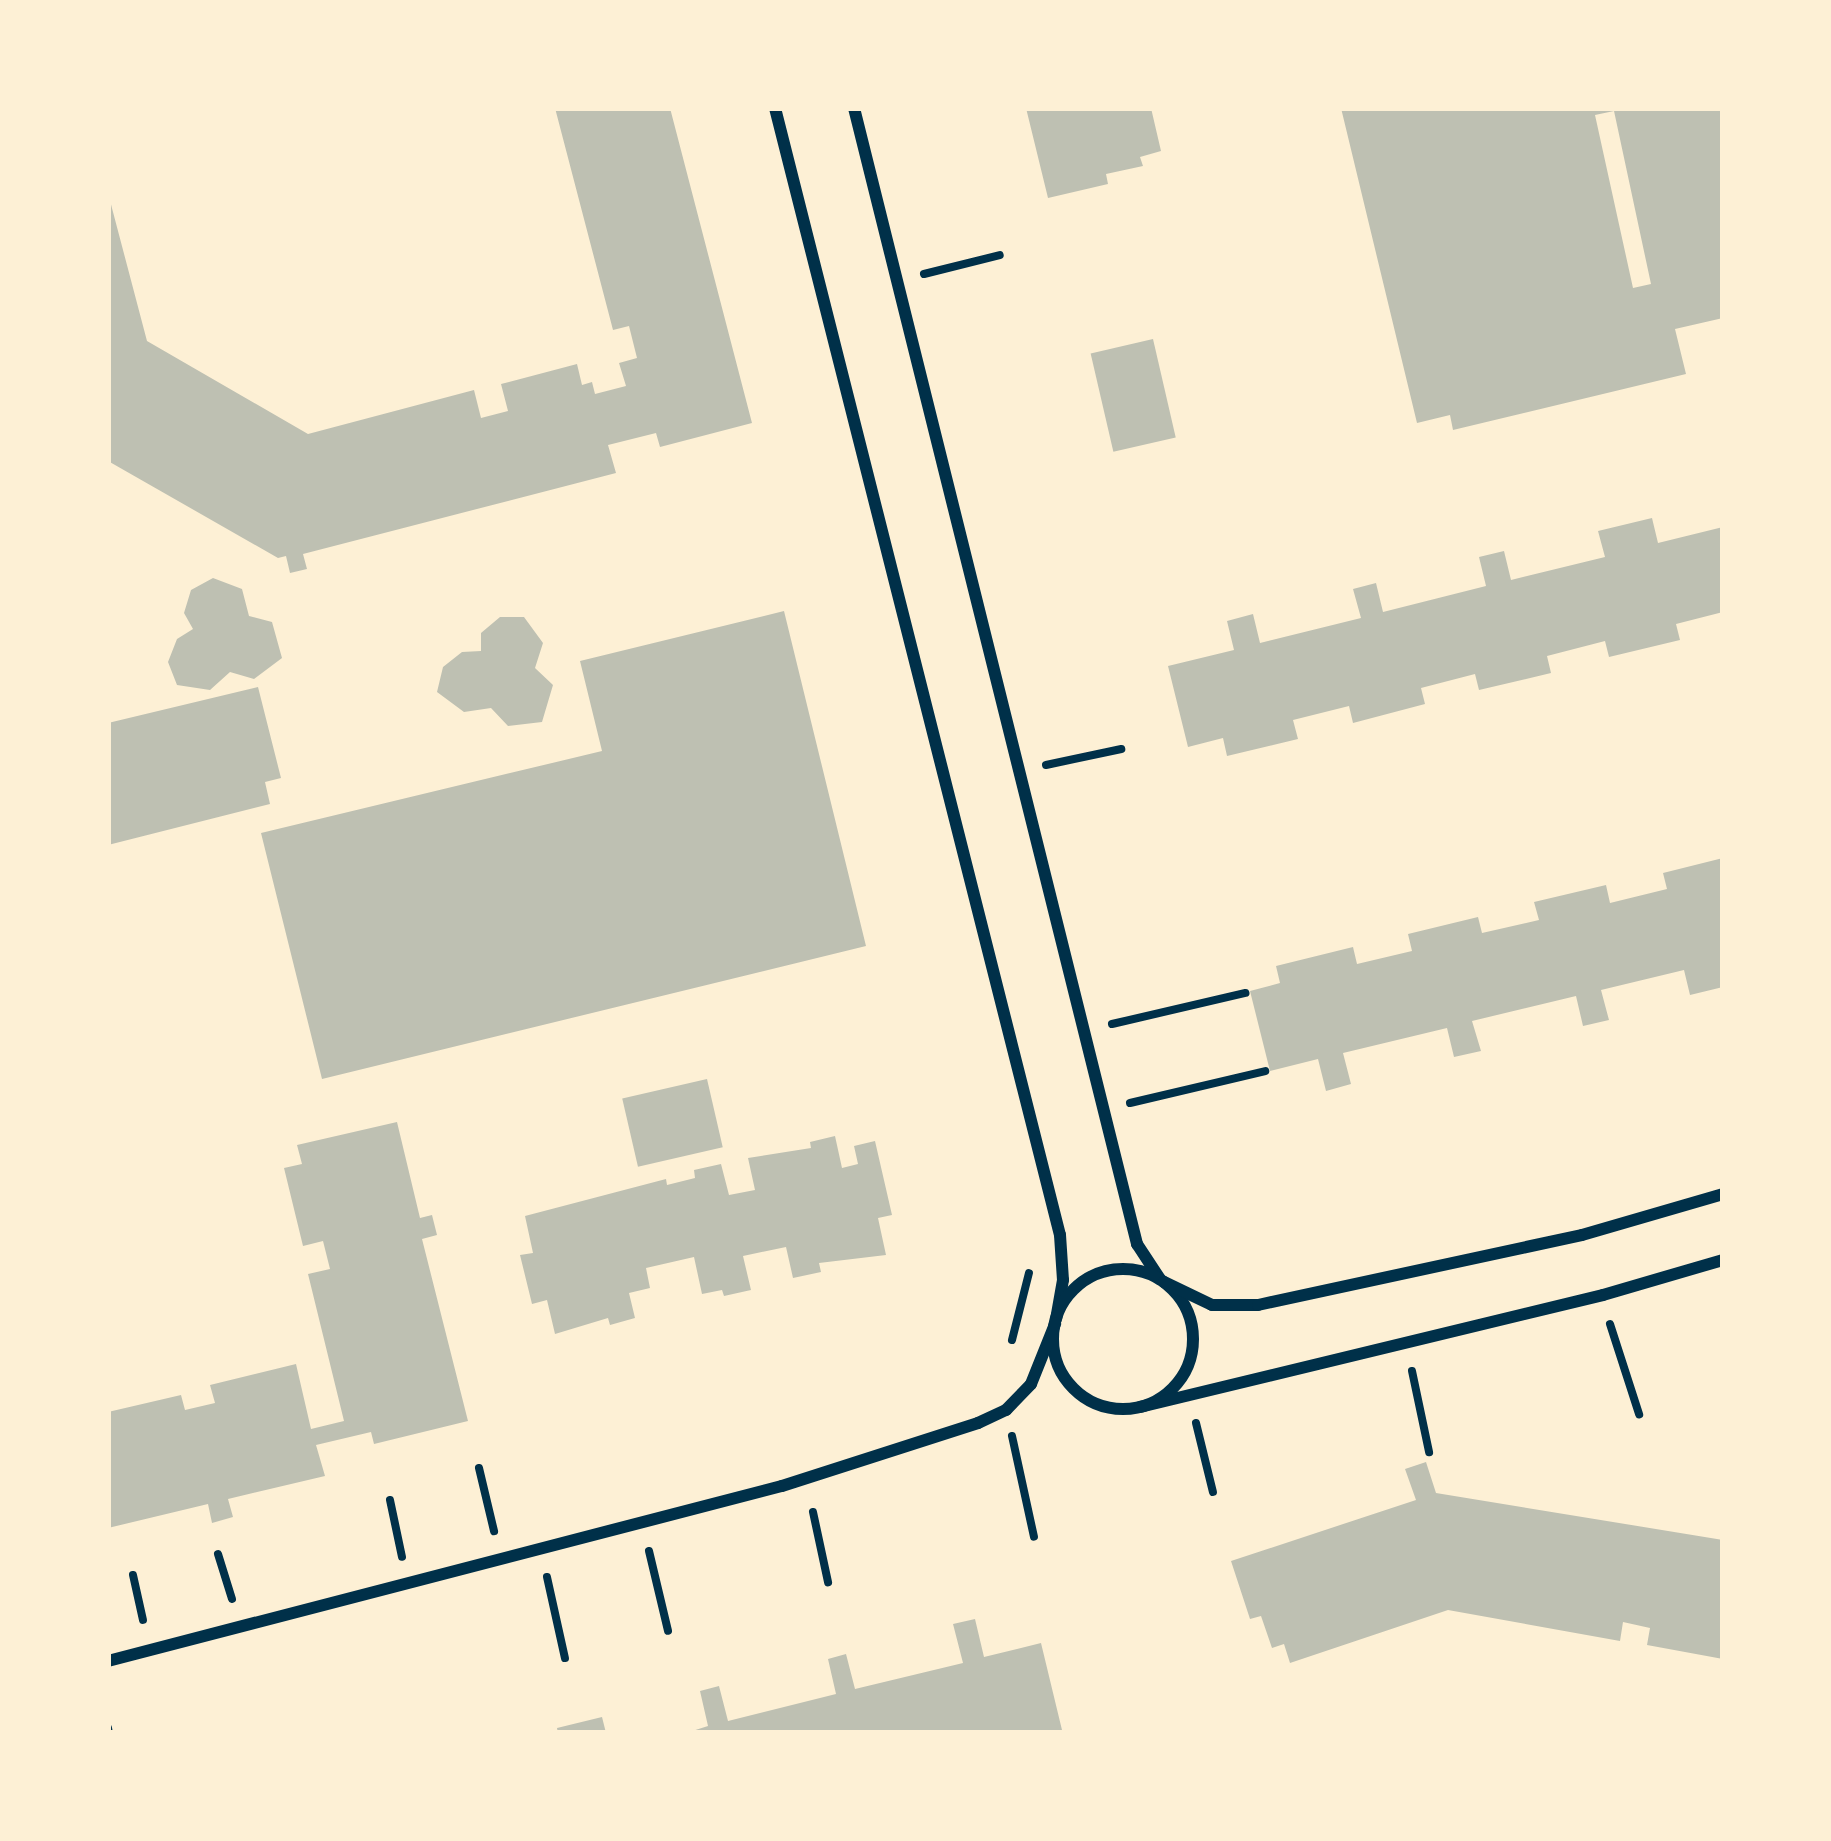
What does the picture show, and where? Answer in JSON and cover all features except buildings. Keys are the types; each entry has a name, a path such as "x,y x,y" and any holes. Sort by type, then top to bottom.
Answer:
{"street":[{"path":"775,108 1060,1235 1063,1280 1055,1321 1055,1357 1073,1388 1104,1406 1140,1407 1603,1295 1723,1260"},
{"path":"854,108 1136,1244 1189,1312 1192,1354 1176,1386 1140,1407"},
{"path":"108,1660 782,1486 978,1423 1006,1410 1031,1384 1072,1290 1101,1272 1139,1270 1212,1305 1258,1305 1582,1235 1723,1194"}],"path":[{"path":"918,254 928,297"},
{"path":"923,274 1000,255"},
{"path":"1040,744 1050,786"},
{"path":"1057,763 1121,748"},
{"path":"1109,1024 1245,992"},
{"path":"1103,1002 1114,1044"},
{"path":"1128,1103 1265,1071"},
{"path":"1124,1084 1134,1126"},
{"path":"1407,1352 1429,1451"},
{"path":"1621,1362 1639,1414"},
{"path":"1195,1421 1213,1492"},
{"path":"1018,1463 1034,1537"},
{"path":"479,1468 494,1533"},
{"path":"390,1500 402,1557"},
{"path":"813,1512 828,1582"},
{"path":"649,1551 668,1631"},
{"path":"218,1554 232,1600"},
{"path":"133,1575 138,1599"},
{"path":"547,1576 565,1658"}]}
